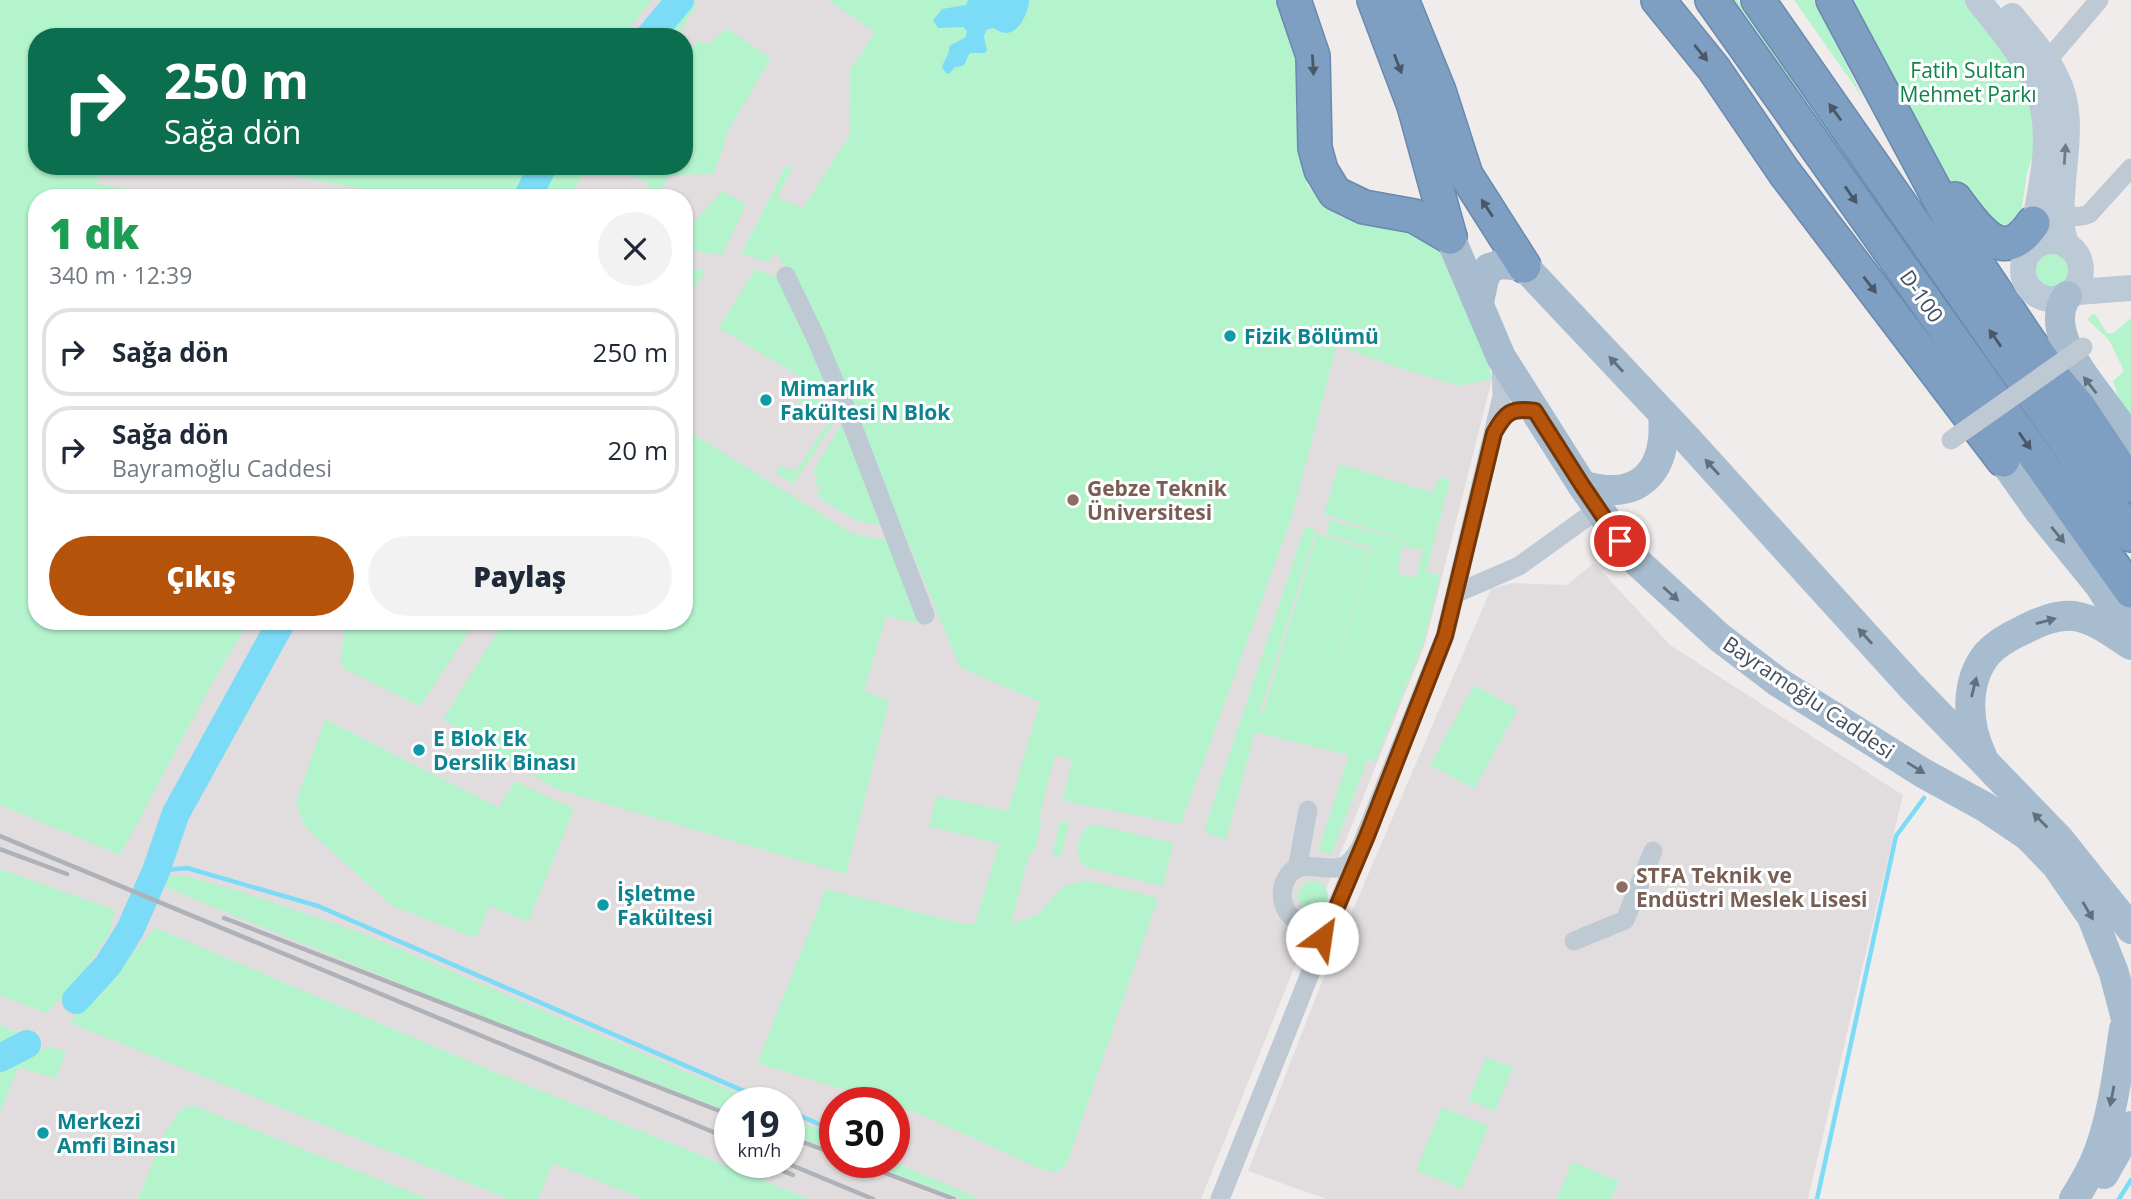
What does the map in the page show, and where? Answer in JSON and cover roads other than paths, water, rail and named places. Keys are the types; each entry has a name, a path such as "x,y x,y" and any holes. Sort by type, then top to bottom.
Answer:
{"highway":[{"path":"1294,0 1313,56 1315,148 1321,170 1335,192 1364,207 1414,216 1450,237"},
{"path":"1374,0 1415,106 1450,237"},
{"path":"1402,0 1439,91 1466,175 1524,266"},
{"path":"1658,0 1714,69 1784,172 2003,460"},
{"path":"1689,0 1762,94 1826,159"},
{"name":"D-100","path":"1713,0 2131,592"},
{"name":"D-100","path":"1758,0 2131,535"},
{"path":"1833,0 1963,243 2131,485"},
{"path":"1894,115 1970,219 1992,240 2008,245 2024,235 2054,242"}],"main road":[{"name":"Bayramoğlu Caddesi","path":"1450,237 1501,357 1582,485 1633,559 1719,637 1778,682 1923,773 1985,807 2028,836 2056,865 2092,917 2114,973 2128,1026"},
{"path":"1479,302 1489,268 1502,264 1524,266 1911,686 2060,840 2131,929"},
{"path":"2067,296 2062,305 2061,322 2065,344 2082,376 2131,440"},
{"path":"1582,485 1601,491 1622,490 1642,481 1657,466 1661,454 1665,435 1663,414"},
{"path":"2003,460 2039,511 2100,586 2131,636"},
{"path":"1989,768 1971,725 1970,700 1979,668 1987,654 1998,644 2038,622 2064,616 2087,619 2131,645"},
{"path":"2074,1199 2090,1173 2100,1149 2128,1026"},
{"path":"2090,1199 2131,1126"}],"street":[{"path":"1978,0 2008,40 2037,87 2046,128 2045,157 2054,242 2081,272 2080,279 2067,296"},
{"path":"1999,0 2047,61 2061,88 2067,117 2062,202 2054,242"},
{"path":"2047,61 2099,0"},
{"path":"2128,288 2078,292 2058,299 2045,297 2029,287 2024,277 2024,269 2025,260 2054,242 2065,223 2082,220 2093,212 2131,168"},
{"path":"2062,202 2064,211 2071,216 2081,217 2093,212"},
{"path":"2054,242 2099,279 2128,288"},
{"path":"786,276 846,409 925,615"},
{"path":"1951,440 2083,348"},
{"path":"1220,1199 1445,636 1502,396 1501,357"},
{"path":"1494,433 1502,419 1511,411 1520,408 1535,411"},
{"path":"1457,593 1519,566 1587,517"},
{"path":"1297,869 1308,810"},
{"path":"1320,947 1321,933 1289,914 1282,895 1284,885 1297,869 1315,865 1334,868 1343,866 1355,856 1367,836"},
{"path":"1574,941 1625,920 1653,851"}],"water":[{"path":"968,0 1029,0 1025,16 1015,30 1005,33 993,28 986,30 985,53 970,53 964,65 955,67 947,74 942,68 949,46 966,37 967,31 963,27 938,28 933,20 942,9 966,5"}],"waterway":[{"path":"657,28 680,0"},
{"path":"532,189 538,175"},
{"path":"76,1000 108,965 130,930 156,871 176,813 277,630"},
{"path":"1817,1199 1896,836 1924,798"},
{"path":"156,871 187,868 318,906 734,1087"},
{"path":"0,1058 27,1044"},
{"path":"805,1118 819,1124"},
{"path":"2119,1199 2131,1180"}],"railway":[{"path":"0,836 714,1132"},
{"path":"0,849 67,874"},
{"path":"224,918 714,1109"},
{"path":"805,1143 819,1148"},
{"path":"805,1171 873,1199"},
{"path":"898,1178 954,1199"}],"place":[{"name":"Fizik Bölümü","path":"1230,336"},
{"name":"Mimarlık Fakültesi N Blok","path":"766,400"},
{"name":"Gebze Teknik Üniversitesi","path":"1073,500"},
{"name":"E Blok Ek Derslik Binası","path":"419,750"},
{"name":"STFA Teknik ve Endüstri Meslek Lisesi","path":"1622,887"},
{"name":"İşletme Fakültesi","path":"603,905"},
{"name":"Merkezi Amfi Binası","path":"43,1133"}],"park label":[{"name":"Fatih Sultan Mehmet Parkı","path":"1968,82"}]}
